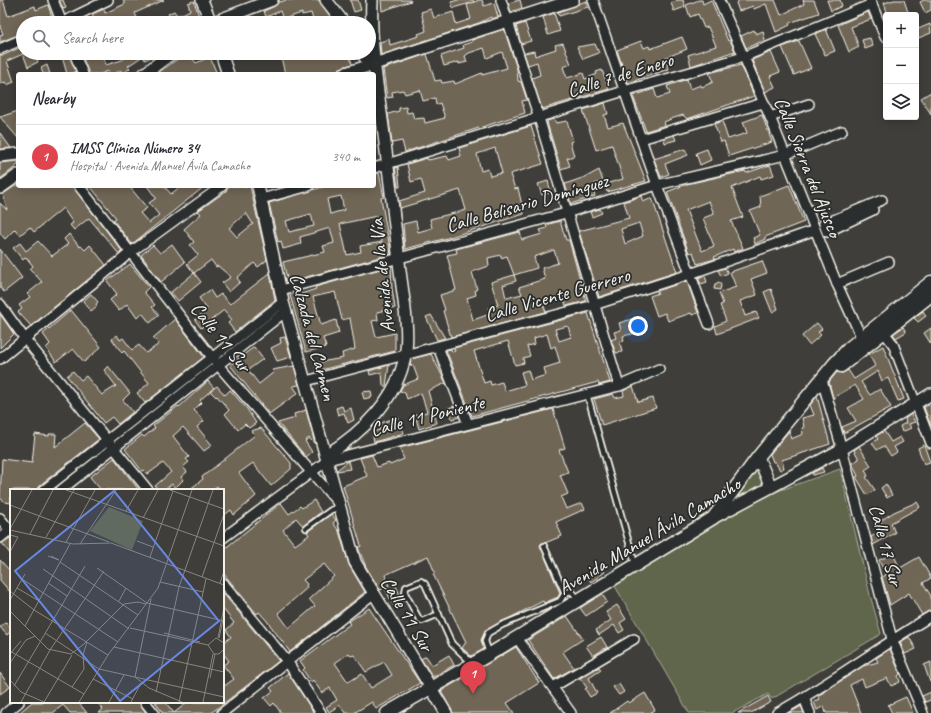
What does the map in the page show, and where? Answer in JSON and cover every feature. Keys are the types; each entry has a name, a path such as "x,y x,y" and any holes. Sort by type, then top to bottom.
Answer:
{"main road":[{"path":"713,518 758,457 821,382 931,282"},
{"path":"881,328 931,295"},
{"name":"Avenida Manuel Ávila Camacho","path":"387,713 517,638 635,564 713,518"}],"street":[{"path":"53,0 59,16"},
{"path":"76,16 108,0"},
{"path":"202,0 208,16"},
{"path":"230,16 272,0"},
{"path":"326,0 339,16"},
{"name":"Avenida de la Vía","path":"371,16 372,0"},
{"path":"501,0 539,118 566,213 619,386"},
{"path":"352,72 373,67 573,0"},
{"path":"593,0 657,185 709,324"},
{"name":"Calle Sierra del Ajusco","path":"721,1 743,57 770,117 837,284 864,342"},
{"path":"871,2 883,32"},
{"name":"Calle 7 de Enero","path":"376,168 624,91 743,57 871,2"},
{"path":"0,49 16,42"},
{"path":"77,60 82,72"},
{"path":"147,72 163,60"},
{"path":"223,60 227,72"},
{"path":"368,60 373,67"},
{"name":"Avenida de la Vía","path":"372,60 374,72"},
{"name":"Avenida de la Vía","path":"327,458 348,442 366,425 383,404 398,378 406,356 399,257 388,165 376,87"},
{"path":"641,139 763,103"},
{"path":"770,117 809,104"},
{"name":"Calle Belisario Domínguez","path":"281,290 566,213 657,185 785,155 842,131"},
{"path":"1,154 16,154"},
{"path":"0,188 16,176"},
{"name":"Calle 11 Sur","path":"82,188 215,361 311,473 339,503 355,562 446,713"},
{"path":"0,359 131,252 219,188"},
{"name":"Calzada del Carmen","path":"258,188 284,306 339,503"},
{"path":"261,199 302,188"},
{"path":"873,210 827,232 825,228 824,224 882,200"},
{"name":"Calle Vicente Guerrero","path":"306,381 406,356 594,305 825,228"},
{"path":"837,284 889,262"},
{"path":"0,304 25,339 147,489"},
{"path":"61,489 114,448 215,361 284,306"},
{"path":"881,328 893,344 931,443"},
{"path":"438,347 468,424"},
{"path":"45,489 107,440 215,361"},
{"name":"Calle 11 Poniente","path":"224,537 311,473 327,458 619,386 659,369"},
{"name":"Calle 17 Sur","path":"821,382 842,449 892,639 923,713"},
{"name":"Avenida Manuel Ávila Camacho","path":"713,518 842,449 931,394"},
{"path":"758,457 771,487"},
{"path":"0,538 10,531 1,521 10,516"},
{"path":"224,584 287,661 321,713"},
{"path":"222,713 373,594"},
{"path":"777,713 804,698 892,639 931,616"},
{"path":"517,638 571,713"},
{"path":"553,687 634,639"},
{"path":"804,698 810,713"},
{"path":"6,713 18,703"},
{"path":"146,703 154,713"}],"lane":[{"path":"587,394 635,564"},
{"path":"306,528 339,503"},
{"path":"544,546 565,593"},
{"path":"438,614 422,621 419,619 405,593 406,587 422,581 424,584 438,614 452,644 473,664"},
{"path":"490,654 485,641 488,633 502,624 560,601 565,593 571,591 576,594 579,600"}],"green space":[{"path":"758,466 766,485 725,507"},
{"path":"840,469 870,595 881,634 772,699 768,694 732,713 689,713 612,581 767,495"}],"building":[{"path":"0,0 3,0 8,16 35,6 36,10 48,5 52,16 16,16 16,36 0,42 0,35 3,34 0,27"},
{"path":"59,0 63,0 66,8 63,9"},
{"path":"123,0 164,0 135,13 136,16 93,16 92,14 104,9 105,13 125,4"},
{"path":"279,0 280,2 286,0 319,0 330,16 312,16 311,13 302,15 302,13 292,16 282,16 280,11 266,16 264,11 275,6"},
{"path":"350,0 358,0 361,10 354,12"},
{"path":"381,0 410,0 411,1 382,11"},
{"path":"458,0 473,0 474,2 453,8 451,2"},
{"path":"482,0 484,6 494,3 498,17 492,19 491,17 479,23 381,55 380,42 389,39 390,45 419,36 418,34 426,31 421,12 431,9 434,18 453,12 456,24 471,19 467,5"},
{"path":"520,0 522,8 511,12 508,3"},
{"path":"678,0 683,0 685,7 674,11 671,3"},
{"path":"702,0 703,4 711,0 728,41 730,40 735,51 691,66 688,55 716,46 708,27 704,28 698,14 690,17 686,5"},
{"path":"740,0 775,0 781,15 804,4 803,0 814,0 819,13 789,23 790,25 776,32 766,4 754,9 753,6 739,11 736,3"},
{"path":"827,0 840,0 842,6 831,11"},
{"path":"894,0 904,0 908,12 887,12 884,3"},
{"path":"924,0 931,0 931,10 925,13 920,2"},
{"path":"194,1 199,16 169,16 168,14 174,11 177,15 180,15 190,10 188,3"},
{"path":"586,1 588,7 559,16 557,12"},
{"path":"868,12 871,19 851,27 859,47 849,52 838,25"},
{"path":"554,13 560,31 548,35 543,17"},
{"path":"525,23 531,41 521,44 516,26"},
{"path":"930,24 931,33 919,38 919,29"},
{"path":"504,29 517,69 518,81 521,82 527,100 522,101 525,113 405,152 402,141 392,143 388,114 399,111 399,108 406,107 407,113 412,112 414,119 424,118 425,123 445,118 440,103 436,105 435,98 423,101 420,90 405,94 403,90 392,92 393,97 387,98 383,69 427,54 435,81 441,80 442,83 454,81 455,84 482,73 482,75 507,68 502,52 487,58 484,48 469,53 465,56 467,62 459,64 459,62 444,66 441,56 464,48 463,45 472,42 472,40"},
{"path":"826,29 835,51 825,55 815,34"},
{"path":"754,30 756,34 763,31 765,40 746,48 741,36"},
{"path":"682,37 687,49 665,58 669,69 628,83 617,50 641,41 644,48 649,46 650,49"},
{"path":"870,38 873,46 865,49 862,40"},
{"path":"799,41 811,68 794,75 782,47"},
{"path":"563,43 571,64 563,67 567,78 583,73 585,79 602,70 609,89 542,109 532,78 540,75 537,62 528,65 524,53 534,51 535,56 556,49 555,45"},
{"path":"595,44 599,53 583,59 577,47"},
{"path":"16,49 16,57 7,61 14,82 7,85 5,82 0,84 0,55 4,55"},
{"path":"771,52 780,72 770,76 775,87 765,92 752,60"},
{"path":"25,60 37,60 38,62 28,67"},
{"path":"63,60 71,60 76,72 66,72"},
{"path":"84,60 104,60 106,65 122,60 137,60 128,66 130,68 125,72 120,70 117,72 88,72"},
{"path":"176,60 194,60 196,63 203,60 211,60 216,72 159,72"},
{"path":"282,60 351,60 352,64 340,68 337,72 285,72"},
{"path":"47,65 49,72 42,72 41,68"},
{"path":"741,65 754,96 687,119 683,115 664,122 665,125 646,131 633,96 654,89 657,98 670,94 667,86 687,79 690,89 701,85 702,87 713,82 709,73"},
{"path":"931,92 931,114 921,98"},
{"path":"605,103 608,114 604,115 608,127 623,123 646,181 607,192 605,184 623,179 612,145 596,150 583,110"},
{"path":"16,112 16,136 0,117"},
{"path":"762,115 772,142 729,156 724,141 721,142 714,124 722,121 728,139 747,133 743,122"},
{"path":"554,119 556,123 567,121 573,141 570,142 574,156 567,158 570,166 561,169 547,121"},
{"path":"531,126 543,164 510,174 515,189 518,188 524,214 447,238 405,249 403,224 416,221 418,232 432,228 430,219 466,210 460,190 400,208 399,201 425,193 421,179 411,182 407,164 427,158 428,160 447,156 449,160 461,156 459,148","holes":["495,148 502,173 490,176 488,169 481,171 477,154"]},
{"path":"0,133 11,148 0,149"},
{"path":"674,135 676,140 665,143 664,138"},
{"path":"685,149 688,155 665,164 669,174 661,177 654,159"},
{"path":"707,149 711,160 700,165 696,153"},
{"path":"16,161 16,167 0,179 0,163"},
{"path":"770,165 774,175 761,179 760,176 732,188 743,217 731,221 743,248 734,252 733,249 714,257 715,259 697,264 693,252 689,253 667,192 687,184 745,171 746,173","holes":["709,201 714,214 703,218 714,246 702,251 686,210"]},
{"path":"398,167 400,187 398,187 395,168"},
{"path":"599,170 603,181 592,185 595,196 571,204 565,184 588,176"},
{"path":"379,173 384,197 381,198 391,254 288,282 283,262 325,252 323,246 334,243 330,228 300,237 301,244 283,249 281,241 278,242 269,203 319,188 376,188 376,174","holes":["341,196 344,210 330,214 327,199","311,214 314,226 289,232 286,221","377,216 382,242 360,246 361,252 347,255 340,224"]},
{"path":"548,181 551,193 542,195 538,184"},
{"path":"16,185 16,188 74,188 122,251 119,254 89,218 74,230 70,225 73,223 63,208 34,232 30,227 20,235 15,229 5,239 0,233 0,203 7,210 3,194"},
{"path":"789,185 804,222 765,237 765,239 755,244 753,238 760,235 750,211 761,207 760,196"},
{"path":"92,188 131,188 147,208 140,213 149,223 159,215 149,203 156,198 148,188 166,188 171,194 178,188 202,188 132,244 113,220 116,218"},
{"path":"227,188 250,188 267,260 258,267 254,263 237,278 240,282 229,292 222,283 231,277 218,266 216,267 211,260 194,273 187,264 198,255 190,245 194,242 184,229 201,214 198,211 226,191","holes":["246,213 253,224 237,237 229,228"]},
{"path":"641,196 643,202 652,198 677,272 599,297 579,231 629,218 624,202","holes":["639,223 643,236 625,244 621,229"]},
{"path":"600,209 602,213 592,217 590,212"},
{"path":"560,221 566,240 569,240 586,301 566,306 563,295 542,301 546,312 451,337 440,295 456,290 447,255 457,253 456,249 520,232 522,240 542,234 540,230 547,228 546,225","holes":["554,250 558,263 542,268 545,279 519,287 522,294 506,298 503,285 516,281 514,275 537,268 534,257","501,255 501,258 507,256 514,275 491,282 498,305 488,308 490,314 473,320 467,298 476,295 475,290 477,289 472,272 489,266 488,258"]},
{"path":"69,234 80,247 81,246 85,250 90,245 106,265 31,326 18,312 22,309 19,305 30,297 27,294 42,282 30,269 33,266 26,257 23,260 13,248 20,243 26,251 38,241 52,256 68,244 64,239"},
{"path":"172,244 185,262 161,282 141,255 153,245 160,253"},
{"path":"0,249 22,278 4,292 0,287"},
{"path":"762,261 767,273 751,279 757,295 740,301 745,316 756,312 759,318 717,334 715,326 726,321 720,305 723,304 719,293 736,287 730,272"},
{"path":"130,264 149,287 144,292 155,305 152,307 159,315 150,323 143,314 137,318 127,304 119,311 110,300 117,294 107,281"},
{"path":"391,266 395,308 377,312 378,320 372,321 376,337 395,333 395,351 317,371 315,363 343,358 342,353 355,349 350,318 342,320 335,292 313,297 321,325 336,320 339,333 323,338 326,347 306,352 290,295 300,291 301,294 316,289 315,287"},
{"path":"725,268 728,273 721,276 718,270"},
{"path":"194,273 201,282 178,301 171,292"},
{"path":"270,273 275,300 235,332 228,323 232,320 224,310 201,328 195,320 207,309 199,298 210,290 215,298 221,294 230,304"},
{"path":"705,276 707,282 701,284 698,278"},
{"path":"687,281 698,313 692,315 691,313 668,321 665,313 657,316 650,296 658,293 657,291"},
{"path":"719,282 721,285 720,290 714,289 715,284"},
{"path":"771,289 778,309 772,312 764,292"},
{"path":"91,294 98,302 96,304 97,306 91,311 83,301"},
{"path":"71,310 101,347 84,362 73,349 56,362 46,348 50,344 43,334"},
{"path":"923,311 926,316 918,322 914,318"},
{"path":"588,313 610,382 599,385 598,382 472,416 446,350 451,349 452,352 455,351 454,348","holes":["568,326 571,337 559,341 555,329","547,334 551,348 555,346 560,363 544,368 546,375 531,380 528,370 521,372 525,385 505,391 502,382 491,385 490,381 484,383 474,351 508,341 515,365 524,363 523,358 530,356 527,346 535,344 534,338"]},
{"path":"0,314 14,334 0,348"},
{"path":"431,315 445,338 437,340 426,317"},
{"path":"175,319 204,357 145,403 137,393 149,383 124,351 122,353 112,339 117,335 120,340 123,338 132,350 139,345 146,353 159,344 153,338"},
{"path":"632,319 636,333 623,336 624,341 620,342 622,352 616,353 611,340 616,338 614,332 621,330 619,323"},
{"path":"817,323 822,329 818,332 821,335 809,345 802,336"},
{"path":"903,327 906,332 896,338 893,334"},
{"path":"931,328 931,344 924,333"},
{"path":"285,337 291,357 277,361 271,348 281,343 280,338"},
{"path":"883,346 904,399 898,401 888,378 882,381 878,371 861,382 870,395 880,389 891,407 844,433 842,427 856,421 848,408 864,399 855,385 833,398 829,382 837,372 842,373 848,370 854,379 875,366 869,354"},
{"path":"254,347 263,359 248,370 259,384 274,372 272,370 294,366 299,385 293,386 298,393 269,414 230,365"},
{"path":"431,354 446,383 428,391 437,423 419,429 415,415 427,412 421,393 407,399 405,393 400,391 403,385 418,379 413,365 410,366 411,359"},
{"path":"389,365 386,386 383,386 382,372 370,375 369,371"},
{"path":"108,366 130,393 123,400 133,412 118,424 112,417 104,423 67,376 73,371 81,380 86,376 102,395 116,386 104,370"},
{"path":"208,381 214,388 200,400 202,402 194,410 204,421 197,427 212,445 204,451 183,427 173,436 189,457 186,459 189,462 183,467 187,472 181,477 183,480 175,488 172,484 165,489 157,489 155,486 171,472 163,463 148,474 144,470 142,471 125,449 142,435 144,437 155,428 153,426 178,406 179,407"},
{"path":"217,386 225,395 230,390 247,409 256,423 249,428 245,424 238,430 225,414 229,410 217,396 216,397 210,391"},
{"path":"633,386 638,402 653,398 656,408 602,425 594,399 613,394 615,398 624,396 623,391"},
{"path":"371,391 372,397 364,399 362,392"},
{"path":"817,396 830,444 782,460 784,468 780,470 775,462 773,462 770,454 789,431 791,439 803,434 802,428 804,427 802,418 814,415 810,405"},
{"path":"931,404 931,426 924,407"},
{"path":"342,406 344,411 351,408 354,420 348,423 344,413 338,415 336,408"},
{"path":"455,406 459,417 452,419 448,408"},
{"path":"553,409 565,448 559,450 568,472 560,475 568,494 561,497 566,509 582,503 585,509 556,522 562,536 540,545 560,593 558,597 544,603 543,601 486,630 481,640 484,649 471,656 462,648 466,642 433,574 435,573 428,556 385,575 389,586 380,590 366,567 359,550 358,547 361,546 343,486 367,476 360,458 372,455 377,467 389,463 390,465 404,459 399,448"},
{"path":"306,410 315,444 309,438 305,441 312,452 306,457 278,423 295,418 294,414"},
{"path":"911,414 915,422 909,424 911,428 902,432 900,426 906,423 905,419"},
{"path":"398,417 404,433 374,442 372,432 380,430 378,424"},
{"path":"85,423 99,439 40,485 38,489 10,489 10,503 5,502 0,498 2,459 32,463 35,434 49,436 49,434 56,434 55,447"},
{"path":"261,428 291,463 291,469 271,486 253,463 239,473 256,496 234,515 231,510 224,515 224,489 219,489 217,486 213,489 190,489 203,479 202,477 255,435 251,431"},
{"path":"884,431 891,442 900,437 903,442 894,447 897,452 891,456 884,446 877,450 872,443 878,439 876,436"},
{"path":"924,445 930,462 924,464 918,448"},
{"path":"859,446 871,466 865,470 868,476 866,477 875,490 867,495 856,477 858,476 852,463 859,459 854,450"},
{"path":"114,458 138,489 100,489 90,477"},
{"path":"348,461 350,469 337,471 337,470"},
{"path":"822,468 824,472 813,475 812,473"},
{"path":"886,484 892,495 887,498 881,488"},
{"path":"314,500 321,512 303,526 296,518 283,530 295,545 309,535 307,532 331,514 336,520 333,523 339,531 349,565 365,592 290,652 267,621 259,612 257,614 224,574 224,549 281,503 289,514 300,506 302,508","holes":["324,564 334,576 309,599 315,606 289,628 278,613 307,588 307,584 303,580"]},
{"path":"917,502 920,507 891,523 895,533 873,545 871,537 885,528 880,521 894,512"},
{"path":"10,538 10,554 2,543"},
{"path":"893,554 900,568 919,557 931,578 923,583 931,596 931,610 922,615 909,593 890,605 882,577 886,575 879,560"},
{"path":"0,560 10,571 10,592 0,580"},
{"path":"601,567 605,572 591,582 587,576"},
{"path":"396,586 403,601 393,605 386,590"},
{"path":"224,594 279,661 211,713 174,713 187,703 224,703 224,686 234,679 224,666 224,664 229,661 224,654 224,642 231,637 226,630 234,623 224,610"},
{"path":"602,594 607,602 586,616 580,608"},
{"path":"617,605 626,619 620,623 624,630 619,633 614,625 599,635 596,630 611,620 606,612"},
{"path":"369,608 420,683 376,709 372,702 354,713 345,713 340,705 329,712 326,707 337,700 330,688 322,693 313,680 311,682 303,670 305,668 300,661 350,624 348,622","holes":["349,653 351,656 354,655 366,672 384,662 392,675 371,688 362,674 348,682 335,663"]},
{"path":"567,616 583,639 563,652 574,668 554,679 528,640"},
{"path":"6,622 10,627 10,632 7,635 0,627"},
{"path":"601,637 607,647 593,656 586,646"},
{"path":"909,637 916,649 905,654 900,642"},
{"path":"516,647 539,683 507,703 514,713 453,713 441,691"},
{"path":"890,649 900,674 898,676 900,682 891,686 887,678 865,687 862,679 850,685 861,713 826,713 824,706 817,710 814,702 820,699 818,696 863,666 878,662 876,658"},
{"path":"449,655 454,665 433,677 421,659 426,656 432,665"},
{"path":"931,662 931,682 930,682 924,665"},
{"path":"599,667 601,670 589,678 597,693 590,697 585,689 587,688 580,678"},
{"path":"0,673 10,687 0,694"},
{"path":"288,673 314,713 281,713 274,703 271,706 264,698 273,691 270,688"},
{"path":"619,684 624,692 619,695 613,687"},
{"path":"931,692 931,700 925,702 922,696"},
{"path":"645,693 655,710 650,713 610,713 627,701 629,703"},
{"path":"768,696 771,702 751,713 738,713"},
{"path":"906,697 913,713 892,713 888,705"},
{"path":"31,703 79,703 87,713 70,713 63,705 53,713 19,713"},
{"path":"98,703 140,703 146,713 99,713 103,709"},
{"path":"156,703 166,703 174,713 163,713"},
{"path":"801,706 804,713 789,713 800,707"}],"place":[{"name":"IMSS Clínica Número 34","path":"473,694"}]}
